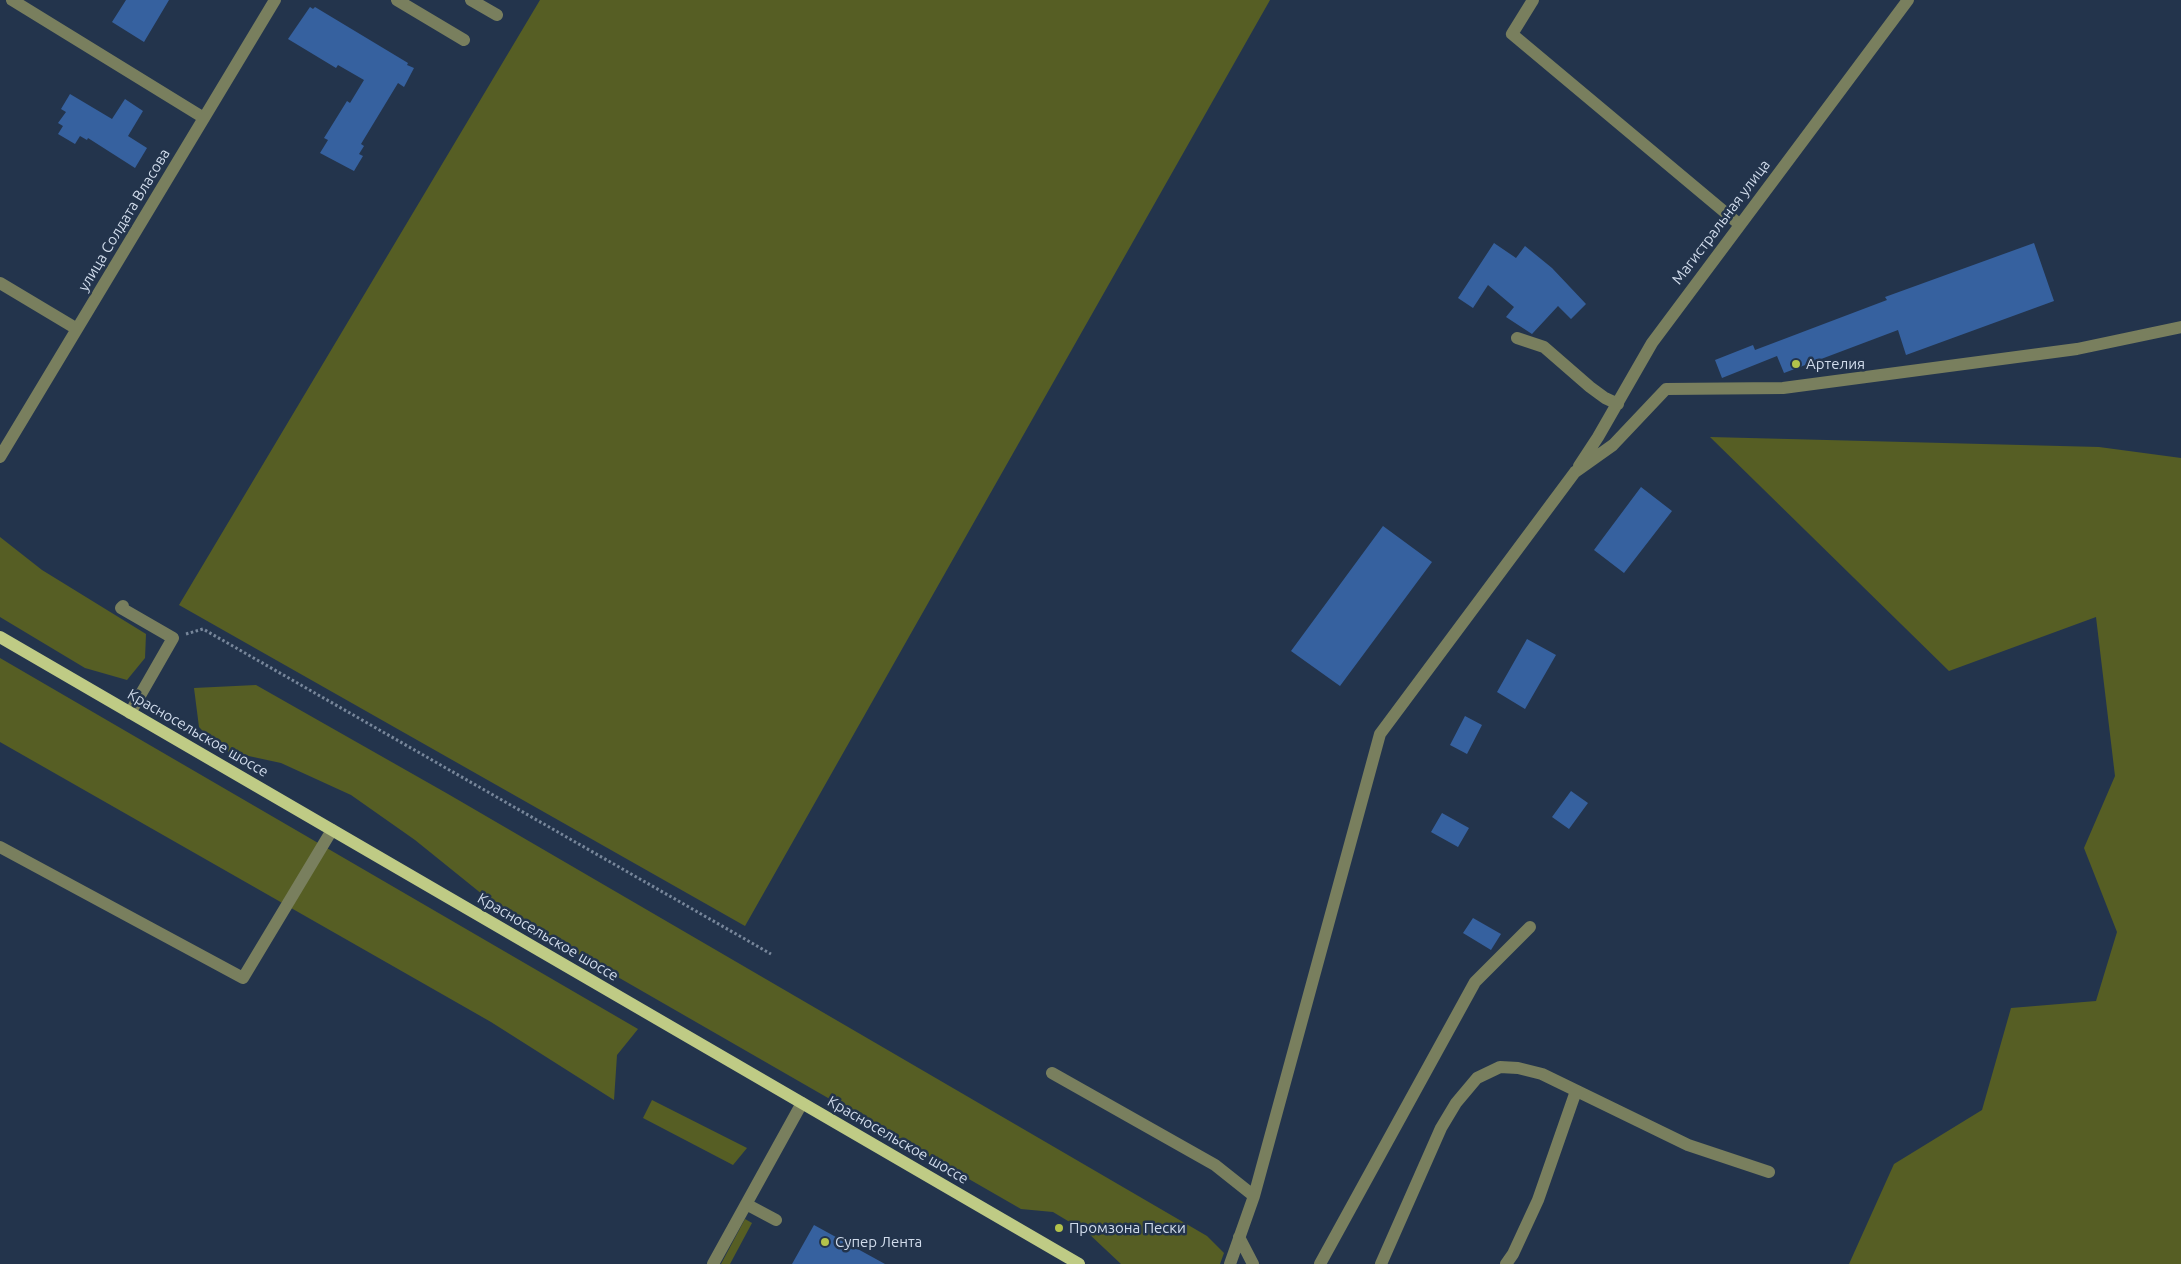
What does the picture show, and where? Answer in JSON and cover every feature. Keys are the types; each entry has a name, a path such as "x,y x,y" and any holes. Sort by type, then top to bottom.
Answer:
{"main road":[{"name":"Красносельское шоссе","path":"0,637 1079,1264"}],"street":[{"path":"12,0 204,118"},
{"name":"улица Солдата Власова","path":"0,457 275,0"},
{"path":"397,0 464,40"},
{"path":"471,0 497,15"},
{"path":"1533,0 1512,34 1739,224"},
{"name":"Магистральная улица","path":"1230,1264 1254,1196 1380,734 1574,472 1618,404 1652,343 1908,0"},
{"path":"0,283 77,329"},
{"path":"1574,472 1613,445 1666,389 1783,388 2077,349 2181,327"},
{"path":"1517,338 1544,347 1590,387 1605,398 1618,404"},
{"path":"122,606 121,608 174,638 130,713"},
{"path":"0,847 243,978 332,830"},
{"path":"1320,1264 1475,982 1530,927"},
{"path":"1381,1264 1441,1128 1456,1103 1478,1078 1500,1066 1542,1074 1688,1145 1769,1172"},
{"path":"1052,1073 1215,1165 1254,1196"},
{"path":"1506,1264 1513,1254 1538,1200 1576,1091"},
{"path":"713,1264 802,1103"},
{"path":"746,1204 776,1220"},
{"path":"1240,1236 1253,1264"}],"path":[{"path":"174,638 203,629 771,954"}],"green space":[{"path":"540,0 1270,0 745,926 179,605"},
{"path":"1710,437 2099,447 2181,458 2181,1264 1849,1264 1894,1164 1982,1110 2011,1008 2096,1001 2117,932 2084,848 2115,776 2096,617 1949,671"},
{"path":"0,537 42,570 146,634 145,658 127,680 85,668 0,617"},
{"path":"0,658 638,1029 617,1055 614,1100 491,1022 0,742"},
{"path":"256,685 448,794 1207,1236 1224,1253 1220,1264 1121,1264 1088,1233 1053,1212 1021,1209 503,911 415,840 351,795 281,763 221,750 199,727 194,688"},
{"path":"652,1100 747,1148 733,1165 643,1118"},
{"path":"745,1219 752,1223 730,1264 721,1264"}],"building":[{"path":"126,0 169,0 144,42 112,22"},
{"path":"310,7 313,9 315,7 414,68 404,87 398,83 361,144 364,146 359,154 363,156 354,171 320,153 328,140 324,138 347,101 350,103 364,80 338,65 336,68 288,39"},
{"path":"70,94 112,119 125,99 143,111 128,136 147,148 135,168 88,138 87,140 80,136 75,144 58,134 63,126 58,123 66,112 61,109"},
{"path":"1494,243 1516,258 1525,246 1552,268 1586,304 1571,319 1558,306 1532,334 1506,317 1514,307 1488,285 1473,308 1458,298"},
{"path":"2034,243 2054,301 1906,355 1898,330 1784,373 1777,356 1722,378 1715,360 1753,345 1755,350 1887,300 1885,297"},
{"path":"1641,487 1672,511 1624,573 1594,550"},
{"path":"1383,526 1432,562 1340,686 1291,651"},
{"path":"1527,639 1556,655 1525,709 1497,692"},
{"path":"1465,716 1482,725 1467,754 1450,745"},
{"path":"1571,791 1588,803 1569,829 1552,817"},
{"path":"1442,813 1469,828 1458,847 1431,832"},
{"path":"1473,918 1501,934 1491,950 1463,933"},
{"name":"Супер Лента","path":"814,1225 885,1264 792,1264"}],"place":[{"name":"Артелия","path":"1796,364"},
{"name":"Промзона Пески","path":"1059,1228"},
{"name":"Супер Лента","path":"825,1242"}]}
